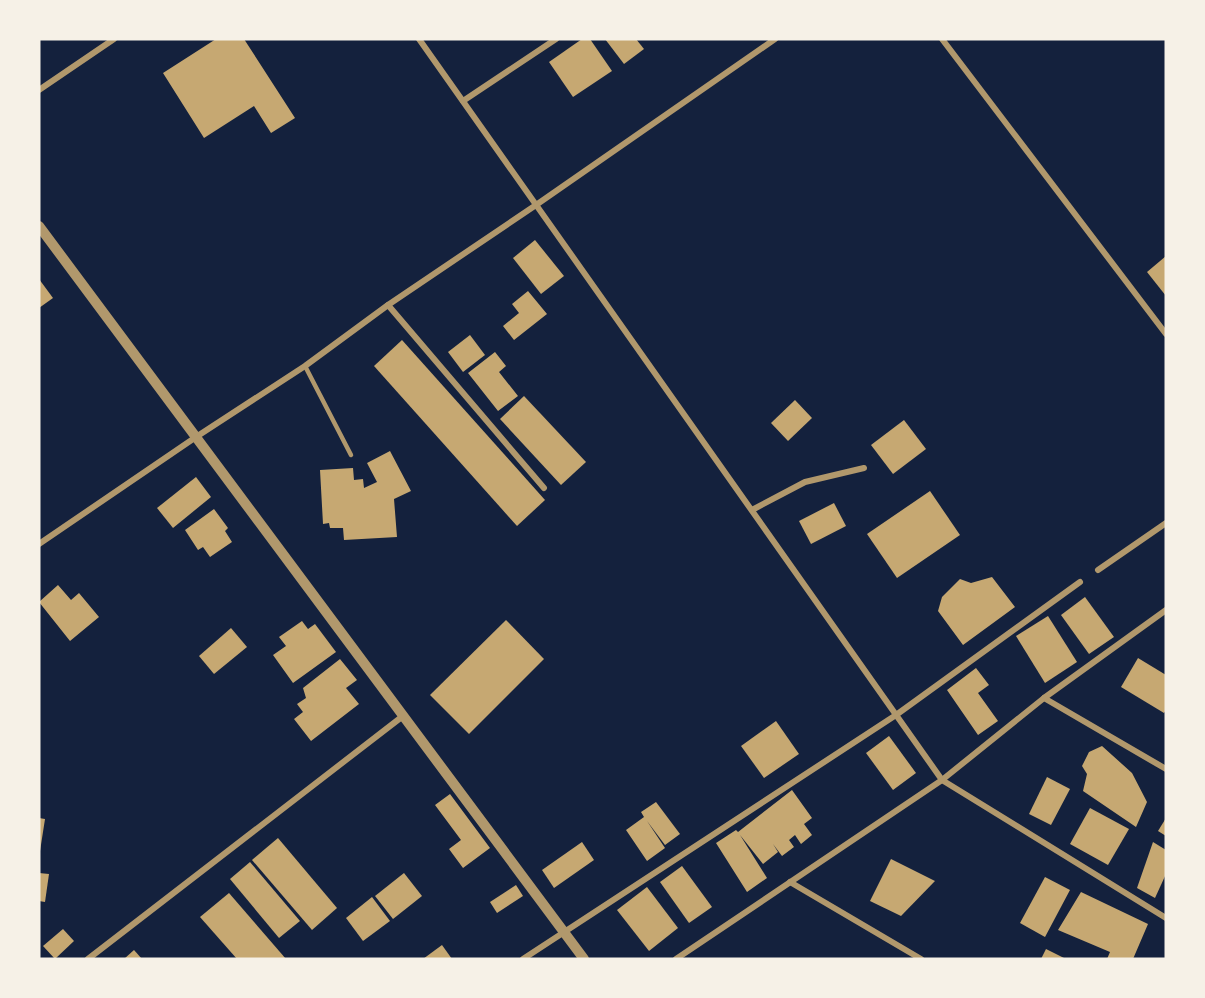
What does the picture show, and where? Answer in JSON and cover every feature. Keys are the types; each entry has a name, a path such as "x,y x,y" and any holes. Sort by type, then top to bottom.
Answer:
{"street":[{"path":"39,90 114,39"},
{"path":"419,39 942,780 1166,918"},
{"path":"463,101 556,39"},
{"path":"39,544 305,366 388,305 775,39"},
{"path":"942,39 1166,334"},
{"path":"39,226 584,959"},
{"path":"388,305 544,488"},
{"path":"752,510 805,482 864,468"},
{"path":"1098,570 1166,523"},
{"path":"523,959 896,715 1080,582"},
{"path":"675,959 942,780 1044,698 1164,614"},
{"path":"1044,698 1166,769"},
{"path":"88,959 403,716"},
{"path":"790,882 921,959"}],"lane":[{"path":"305,366 351,454"}],"building":[{"path":"216,39 244,39 295,118 271,133 254,106 204,138 163,73"},
{"path":"582,39 590,39 612,71 573,97 549,62"},
{"path":"605,39 636,39 644,49 624,64"},
{"path":"535,240 564,276 541,294 513,258"},
{"path":"1166,256 1166,296 1147,272"},
{"path":"39,279 53,298 39,308"},
{"path":"528,291 547,314 514,340 503,326 519,313 512,304"},
{"path":"470,335 485,355 463,372 448,352"},
{"path":"402,340 545,500 517,526 374,366"},
{"path":"495,352 506,366 499,372 518,396 498,411 468,373"},
{"path":"524,396 586,462 561,485 500,419"},
{"path":"795,400 812,418 788,441 771,423"},
{"path":"904,420 926,449 893,474 871,445"},
{"path":"390,451 411,491 394,499 397,537 344,540 343,528 330,528 329,523 323,524 320,470 353,468 354,480 363,479 364,488 377,482 367,463"},
{"path":"196,477 211,497 173,528 157,508"},
{"path":"930,491 960,535 897,578 867,534"},
{"path":"834,503 846,526 811,544 799,521"},
{"path":"214,509 228,528 225,531 232,542 210,557 203,547 198,550 185,530"},
{"path":"992,577 1015,607 963,645 938,611 942,597 960,579 971,583"},
{"path":"58,585 71,600 79,593 99,617 70,641 39,602"},
{"path":"1085,597 1114,637 1089,654 1061,615"},
{"path":"1048,616 1077,662 1045,683 1016,636"},
{"path":"506,620 544,659 469,734 430,695"},
{"path":"302,621 308,629 315,624 336,652 293,683 273,655 286,646 279,637"},
{"path":"231,628 247,647 214,674 199,656"},
{"path":"1138,658 1166,675 1166,710 1164,713 1121,687"},
{"path":"340,659 357,680 346,688 359,704 311,741 294,719 303,712 297,704 306,698 303,688"},
{"path":"976,668 989,685 978,693 998,721 978,735 947,690"},
{"path":"776,721 799,754 764,778 741,746"},
{"path":"889,736 916,773 893,790 866,753"},
{"path":"1102,746 1132,773 1147,802 1136,827 1083,791 1087,774 1082,766 1089,752"},
{"path":"1047,777 1070,789 1051,825 1029,814"},
{"path":"792,790 812,818 804,824 812,835 801,844 795,835 789,840 794,847 782,856 773,844 778,852 763,864 740,835 767,878 747,892 716,843 736,830 738,832"},
{"path":"450,794 490,848 463,868 449,849 461,840 435,805"},
{"path":"656,802 680,834 665,845 647,821 665,848 647,861 626,830 644,817 641,812"},
{"path":"1090,808 1129,829 1108,865 1070,844"},
{"path":"39,818 45,819 40,851 39,851"},
{"path":"1166,818 1166,836 1158,831"},
{"path":"278,838 337,908 312,930 252,860"},
{"path":"582,842 594,860 554,888 542,870"},
{"path":"1153,842 1166,850 1166,874 1155,898 1137,888"},
{"path":"891,859 935,881 901,916 870,901"},
{"path":"250,862 300,921 279,938 230,879"},
{"path":"682,866 712,907 689,923 660,882"},
{"path":"39,873 49,874 45,902 39,901"},
{"path":"404,873 422,896 393,919 375,896"},
{"path":"1045,877 1070,890 1045,937 1020,923"},
{"path":"516,885 523,896 497,913 490,902"},
{"path":"647,887 678,928 649,951 617,910"},
{"path":"1081,892 1148,924 1133,959 1107,959 1110,952 1058,930"},
{"path":"229,893 286,959 237,959 200,917"},
{"path":"372,897 390,921 363,941 346,918"},
{"path":"63,929 74,941 55,959 43,946"},
{"path":"442,945 452,959 423,959"},
{"path":"1046,949 1066,959 1041,959"},
{"path":"134,950 142,959 124,959"}]}
